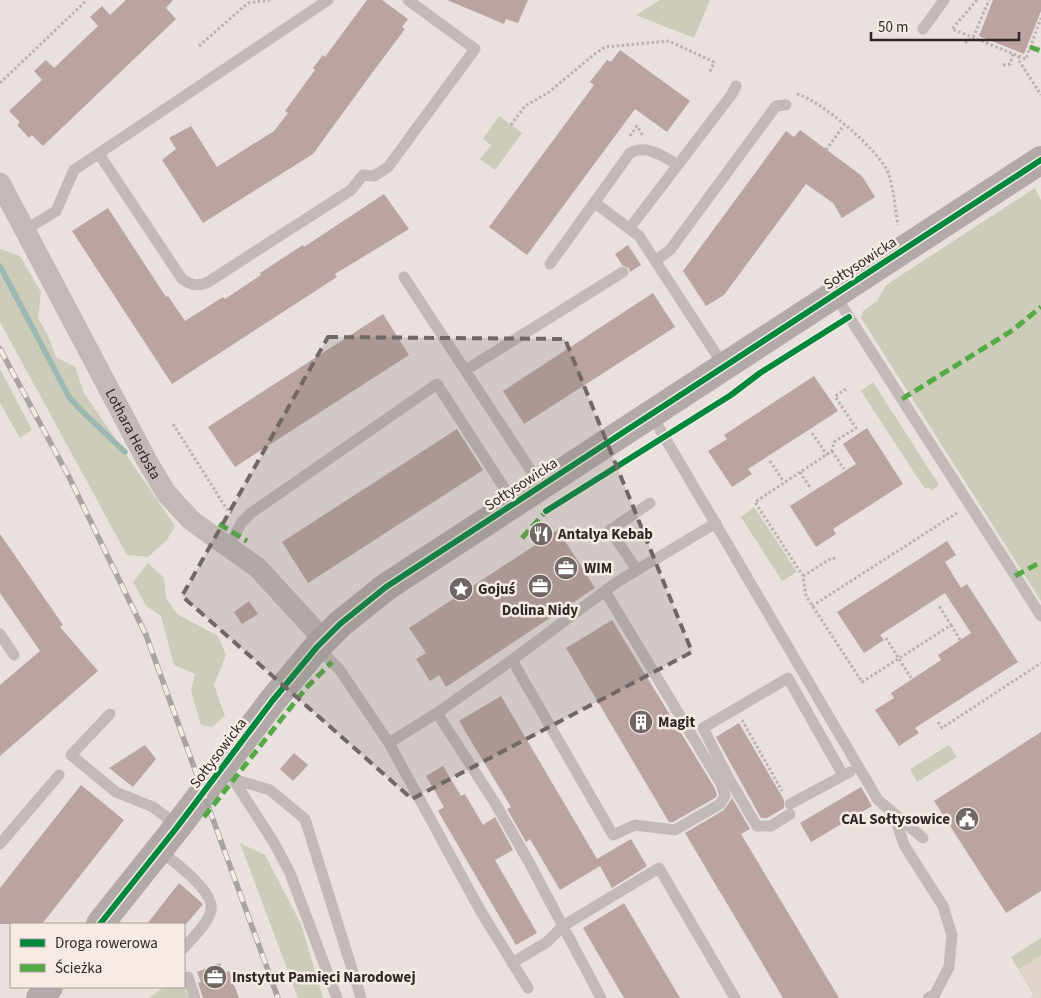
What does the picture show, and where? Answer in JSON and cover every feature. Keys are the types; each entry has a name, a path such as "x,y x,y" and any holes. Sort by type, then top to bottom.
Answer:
{"street":[{"name":"Sołtysowicka","path":"101,923 178,826 226,774 273,700 321,644 386,587 1041,160"},
{"name":"Lothara Herbsta","path":"0,183 147,461 166,493 192,521 258,568 275,584 321,644"},
{"path":"40,998 48,988"}],"lane":[{"path":"25,230 56,211 74,170 328,0"},
{"path":"98,154 182,279 190,284 200,286 350,190 363,175 374,176 388,167 475,49 408,0"},
{"path":"923,29 924,23 944,0"},
{"path":"629,229 736,86"},
{"path":"655,261 670,250 776,106 786,105"},
{"path":"550,264 630,153 639,148 652,151 678,165"},
{"path":"595,203 638,236 724,366"},
{"path":"466,370 623,272"},
{"path":"404,277 541,486"},
{"path":"834,295 1041,616"},
{"path":"228,547 242,522 251,513 282,489 437,384 514,503"},
{"path":"651,414 878,800 924,838"},
{"path":"637,570 610,530 650,503"},
{"path":"389,743 437,713 605,591 716,523"},
{"path":"512,660 613,835 635,825 675,830 720,804 724,796 720,784 605,591"},
{"path":"0,634 14,655"},
{"path":"321,644 389,743 480,910 528,988"},
{"path":"843,775 788,678 703,728 728,778 757,826 771,826 790,809 858,767"},
{"path":"437,713 495,803 601,998"},
{"path":"110,714 71,755 116,792 153,807 178,826"},
{"path":"226,774 273,841 290,873 337,998"},
{"path":"226,774 270,790 305,819 361,998"},
{"path":"0,844 59,775"},
{"path":"894,814 904,845 943,906 952,935 949,967 935,994 928,998"},
{"path":"159,851 193,879 211,902 208,918 185,947"},
{"path":"512,963 547,942 563,926 659,868 735,998"},
{"path":"188,976 195,998"}],"path":[{"path":"0,83 87,0"},
{"path":"199,46 248,4 270,0"},
{"path":"978,0 952,29 1026,59 1041,18"},
{"path":"965,43 973,38 989,0"},
{"path":"511,125 524,106 549,92 596,53 612,45 669,41 714,62 709,74"},
{"path":"1003,65 1010,64 1013,54"},
{"path":"1018,56 1018,59 1041,94"},
{"path":"792,92 816,101 876,152 889,174 900,230"},
{"path":"826,150 844,125"},
{"path":"846,389 835,396 856,428 834,442 832,451 754,502 803,576 806,596 862,682 951,626"},
{"path":"812,433 827,454"},
{"path":"832,451 844,468"},
{"path":"770,462 784,482"},
{"path":"800,472 811,489"},
{"path":"812,606 960,511"},
{"path":"803,576 832,558 838,560"},
{"path":"938,606 962,643"},
{"path":"886,638 912,678"},
{"path":"938,722 942,728 1041,663"},
{"path":"742,719 790,809"}],"highlighted area":[{"path":"328,337 565,339 692,652 412,799 182,596"}],"green space":[{"path":"660,0 710,0 694,38 636,15"},
{"path":"499,116 522,133 495,170 480,159 491,145 483,139"},
{"path":"1035,188 1041,200 1041,601 861,318 863,311 877,301 886,285"},
{"path":"0,249 20,256 41,292 38,318 49,338 56,357 75,367 84,393 175,526 167,540 148,557 127,555 0,322"},
{"path":"0,369 32,430 20,438 0,403"},
{"path":"873,382 939,485 931,491 929,487 925,489 861,391"},
{"path":"754,507 797,572 782,581 741,517"},
{"path":"148,563 164,578 166,598 177,614 218,636 226,655 214,685 225,716 212,727 201,725 191,691 195,674 174,665 161,616 146,606 133,582"},
{"path":"949,745 957,757 917,782 910,769"},
{"path":"240,843 265,855 301,924 323,998 298,998"},
{"path":"1041,938 1041,998 1030,998 1034,995 1011,957"},
{"path":"163,988 185,988 189,998 149,998"}],"shaded area":[{"path":"1041,955 1041,998 1030,998 1034,995 1019,969"}],"building":[{"path":"126,0 173,0 166,8 176,19 43,146 32,135 29,138 17,125 20,122 9,111 42,80 34,71 46,60 54,68 98,26 90,17 102,6 110,15"},
{"path":"367,0 382,0 408,19 402,27 405,29 313,154 203,223 162,160 176,149 169,138 191,126 217,167 274,131 288,113 285,111 315,70 313,68 323,55 325,57"},
{"path":"447,0 528,0 518,23 506,19 504,24"},
{"path":"993,0 1041,0 1041,11 1024,54 979,36"},
{"path":"620,50 690,101 667,132 635,109 527,255 489,227 594,85 590,82 607,60 611,62"},
{"path":"800,130 862,176 875,197 842,218 833,203 806,184 724,295 706,306 683,271 786,131 794,137"},
{"path":"384,194 409,229 335,274 337,277 172,384 72,231 108,208 166,297 168,296 185,321 223,297 225,299 261,275 260,273 303,245 304,247"},
{"path":"628,245 641,265 630,272 629,268 622,265 615,254"},
{"path":"653,293 675,327 524,424 503,391"},
{"path":"383,314 409,355 235,467 208,427"},
{"path":"814,376 838,411 748,469 752,474 732,487 708,451 727,439 724,435"},
{"path":"867,428 903,484 833,529 836,534 816,547 790,506 856,464 843,444"},
{"path":"457,429 483,470 308,583 282,542"},
{"path":"558,530 595,588 446,687 439,675 430,681 416,659 426,653 409,628"},
{"path":"0,534 63,625 60,627 98,671 0,756 0,685 40,651 0,593"},
{"path":"947,541 956,555 945,562 961,588 967,584 1018,662 915,728 919,733 899,746 875,710 894,698 891,693 941,660 938,655 971,633 945,593 880,635 884,640 864,653 837,612"},
{"path":"249,601 258,614 242,624 234,612"},
{"name":"Magit","path":"612,620 714,787 717,795 715,798 673,822 669,822 566,648"},
{"path":"501,696 597,859 631,839 647,866 612,888 600,866 560,890 530,839 526,842 507,809 511,807 459,721"},
{"path":"739,723 784,800 784,808 767,818 761,818 716,737"},
{"path":"1041,732 1041,891 1006,913 934,801"},
{"path":"145,745 156,759 133,787 109,768"},
{"path":"294,753 308,765 293,781 280,769"},
{"path":"443,766 461,796 465,794 483,825 495,817 513,850 495,860 537,933 516,945 438,811 444,807 426,776"},
{"path":"81,785 124,820 43,923 0,924 0,888"},
{"path":"861,787 872,806 811,842 800,823"},
{"path":"732,798 750,829 741,834 839,998 783,998 685,833 724,810"},
{"path":"179,883 203,904 186,924 148,923"},
{"path":"624,903 680,998 624,998 583,928"},
{"name":"Instytut Pamięci Narodowej","path":"220,963 224,973 229,971 239,998 203,998 198,983 201,982 197,972"}],"waterway":[{"path":"0,266 69,397 125,452"}],"railway":[{"path":"0,349 69,477 146,635 278,998"}],"marked path":[{"path":"1030,47 1041,51"},
{"path":"902,399 1013,330 1041,307"},
{"path":"522,538 549,508"},
{"path":"219,524 247,541"},
{"path":"1015,576 1041,562"},
{"path":"204,817 306,688 332,662"}],"cycle path":[{"path":"101,923 178,826 273,700 317,647 340,624 386,587 1041,160"},
{"path":"546,511 731,395 760,373 849,317"}],"place":[{"name":"Antalya Kebab","path":"541,534"},
{"name":"WIM","path":"566,568"},
{"name":"Dolina Nidy","path":"540,586"},
{"name":"Gojuś","path":"461,589"},
{"name":"Magit","path":"641,722"},
{"name":"CAL Sołtysowice","path":"967,819"},
{"name":"Instytut Pamięci Narodowej","path":"215,977"}]}
